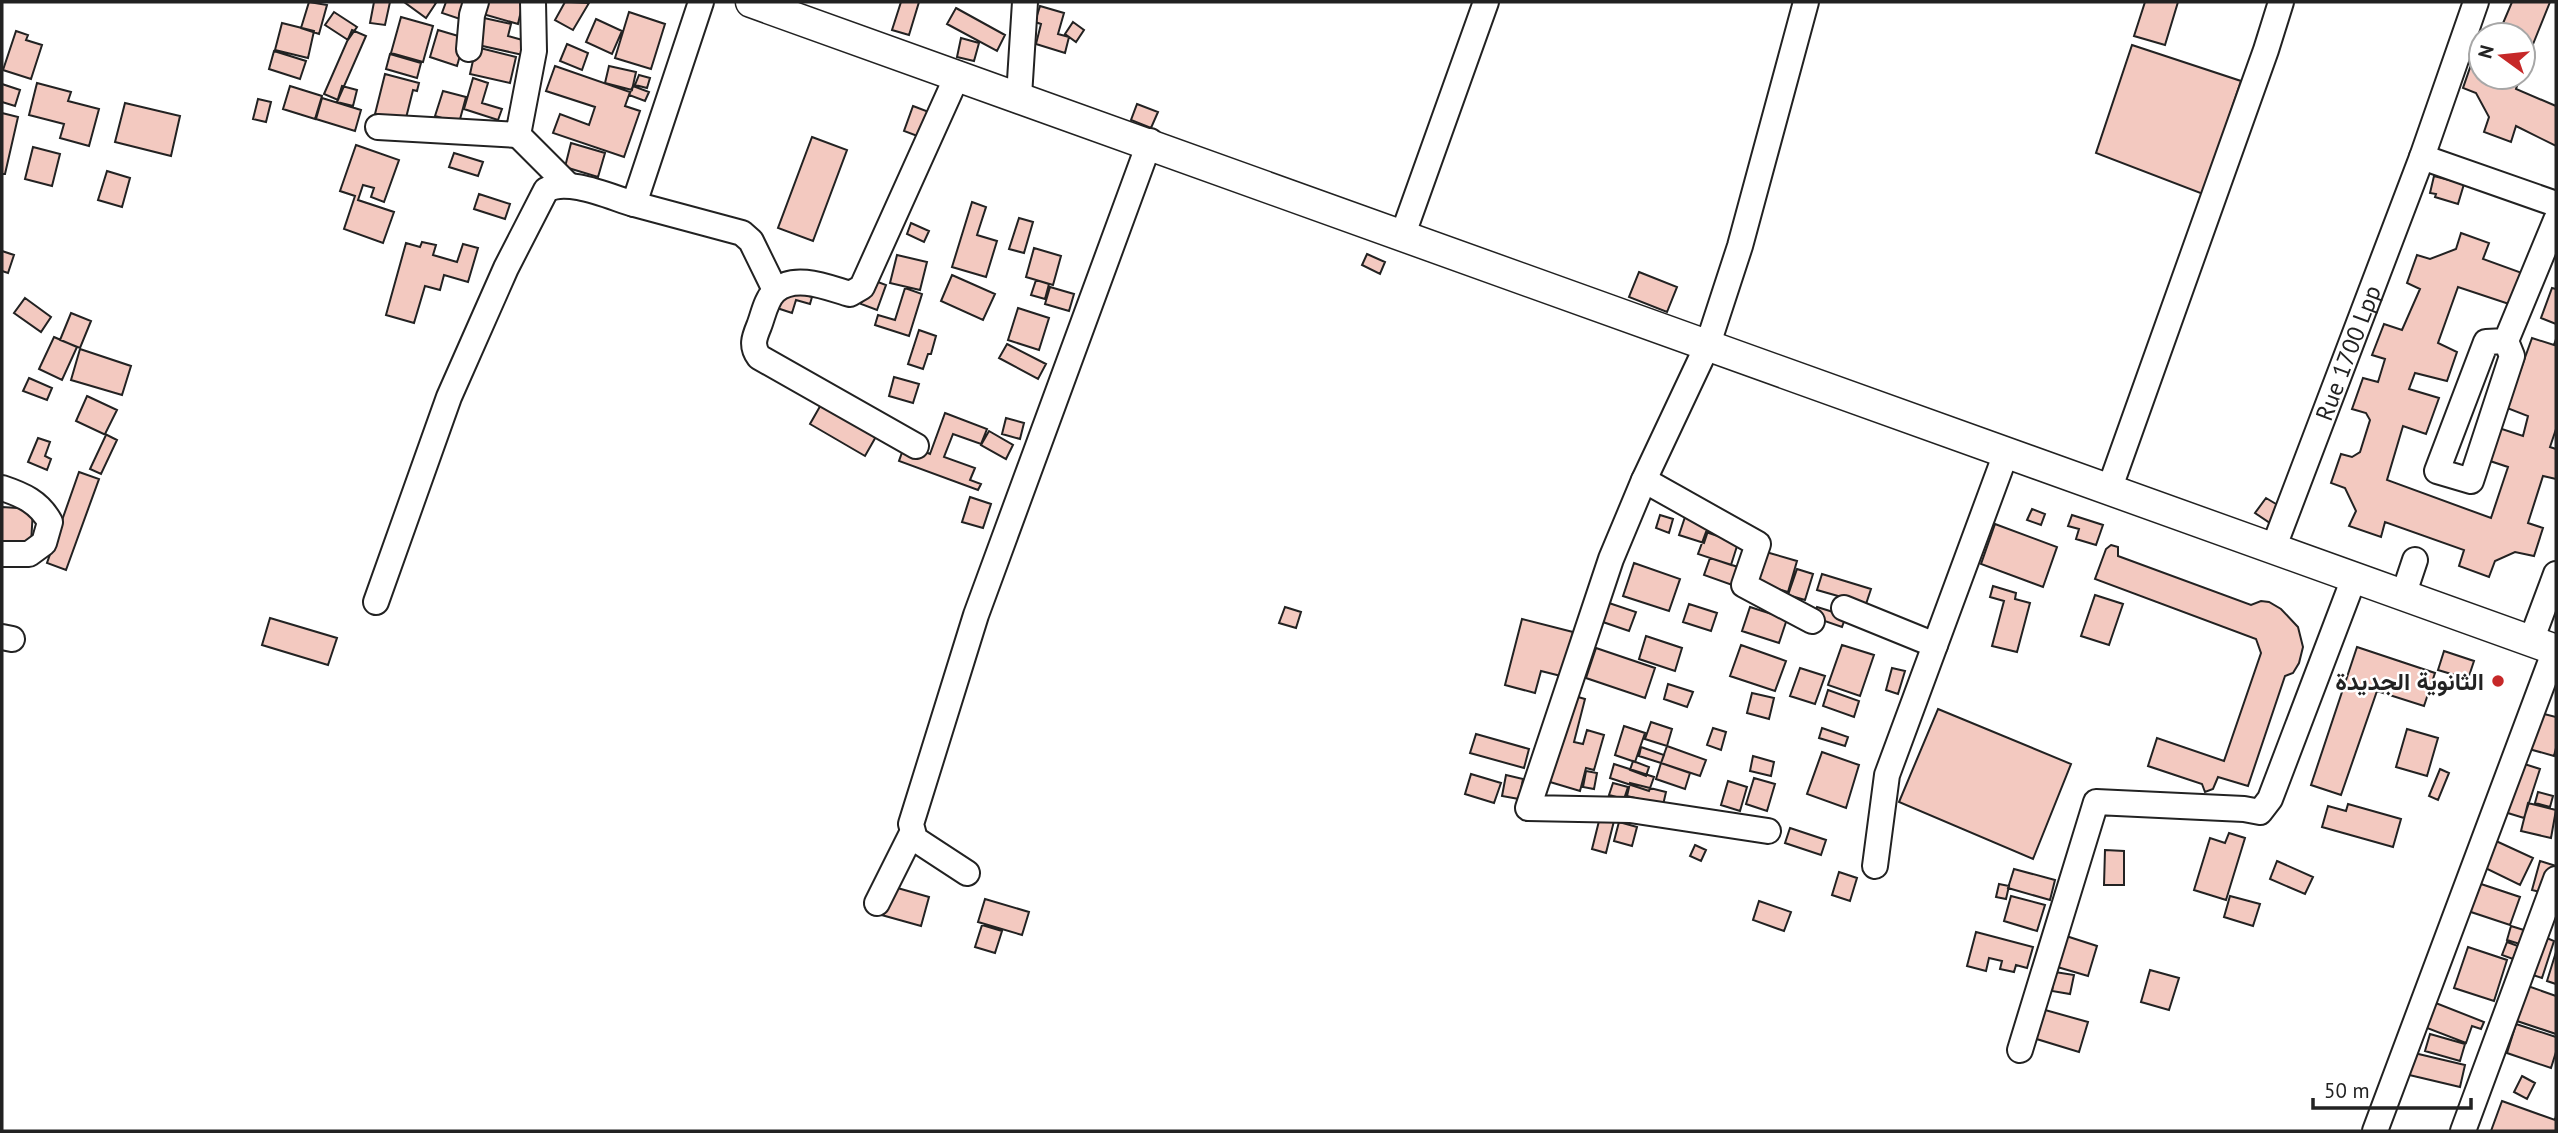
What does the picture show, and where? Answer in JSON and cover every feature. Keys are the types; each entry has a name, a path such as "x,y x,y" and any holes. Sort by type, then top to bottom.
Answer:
{"main road":[{"path":"751,2 1150,141 2547,647"}],"street":[{"path":"470,49 472,15 476,2"},
{"path":"518,135 534,51 533,2"},
{"path":"634,204 701,2"},
{"path":"1019,96 1025,2"},
{"path":"1403,233 1486,2"},
{"path":"1768,831 1630,810 1528,808 1611,559 1644,480 1708,344 1740,246 1806,2"},
{"path":"2109,490 2281,2"},
{"name":"Rue 1700 Lpp","path":"2273,549 2422,157 2476,2"},
{"path":"916,446 759,357 754,350 754,340 775,290 795,283 816,284 850,295 862,287 958,74"},
{"path":"379,127 518,135 568,185"},
{"path":"967,873 915,839 911,824 976,614 1150,141"},
{"path":"2422,157 2556,204"},
{"path":"376,602 449,397 506,268 546,191 554,186 568,185 742,233 751,241 775,290"},
{"path":"2506,341 2486,342 2437,471 2471,481 2512,356 2506,341 2556,220"},
{"path":"1875,866 1887,775 2006,453"},
{"path":"1644,480 1758,544 1744,585 1812,621"},
{"path":"2,488 22,494 35,503 50,522 44,543 29,554 2,554"},
{"path":"2403,596 2415,560"},
{"path":"2375,1131 2547,647 2556,574"},
{"path":"2020,1050 2096,802 2260,812 2270,800 2354,578"},
{"path":"1844,608 1935,645"},
{"path":"877,903 912,833"},
{"path":"2463,1131 2556,879"}],"building":[{"path":"309,2 327,5 319,34 301,28"},
{"path":"374,2 390,2 385,25 370,23"},
{"path":"404,2 434,2 436,3 426,18"},
{"path":"446,2 468,2 463,20 442,13"},
{"path":"479,2 523,2 518,24 476,12"},
{"path":"565,2 589,3 573,30 555,20"},
{"path":"901,2 919,2 909,35 892,30"},
{"path":"2145,2 2178,2 2165,45 2134,36"},
{"path":"2512,2 2550,2 2537,34 2537,21 2504,21"},
{"path":"1040,6 1064,13 1058,34 1069,37 1065,53 1036,44 1041,24 1035,22"},
{"path":"956,8 1005,35 997,51 947,24"},
{"path":"334,12 357,27 348,40 325,25"},
{"path":"629,12 665,24 651,69 615,58"},
{"path":"401,17 433,26 423,62 391,53"},
{"path":"484,18 511,24 508,36 526,41 523,55 478,45"},
{"path":"596,19 622,31 612,54 586,42"},
{"path":"1073,22 1084,30 1076,42 1065,34"},
{"path":"282,23 314,31 308,58 275,50"},
{"path":"352,30 366,36 338,100 324,94"},
{"path":"438,30 465,38 457,66 430,57"},
{"path":"16,31 28,35 26,40 42,45 31,79 3,70"},
{"path":"961,38 979,43 974,61 957,57"},
{"path":"567,44 588,53 582,70 560,61"},
{"path":"2132,45 2241,81 2203,194 2096,153"},
{"path":"476,47 516,57 510,83 470,74"},
{"path":"274,51 306,61 300,79 269,69"},
{"path":"390,54 421,63 417,78 386,69"},
{"path":"555,66 630,92 625,106 640,111 624,157 553,133 560,114 589,125 595,107 546,91"},
{"path":"609,66 636,72 632,90 605,83"},
{"path":"385,74 419,83 417,91 413,90 405,122 375,114"},
{"path":"639,75 650,78 647,88 635,85"},
{"path":"473,78 488,83 482,103 502,109 498,120 464,109"},
{"path":"37,83 71,92 68,101 99,109 89,146 60,138 64,124 29,115"},
{"path":"2,84 20,90 15,106 2,102"},
{"path":"290,86 322,96 315,119 283,109"},
{"path":"342,86 357,90 353,106 337,102"},
{"path":"633,86 649,92 645,101 629,95"},
{"path":"443,91 466,97 459,123 435,116"},
{"path":"2471,91 2521,91 2556,106 2556,146 2516,126 2511,142 2484,132 2489,117 2476,93"},
{"path":"322,98 361,110 355,131 316,119"},
{"path":"258,99 271,102 266,122 253,119"},
{"path":"125,103 180,116 171,156 115,142"},
{"path":"1137,104 1158,112 1151,128 1131,120"},
{"path":"913,106 929,112 920,137 904,131"},
{"path":"2,113 18,117 5,174 2,174"},
{"path":"812,137 847,150 813,241 778,228"},
{"path":"571,143 605,153 598,177 565,167"},
{"path":"356,145 399,160 384,202 371,197 374,188 363,185 358,200 394,212 383,243 344,229 355,196 340,191"},
{"path":"33,147 60,154 52,186 25,179"},
{"path":"454,153 483,162 478,176 449,167"},
{"path":"107,171 130,178 122,207 98,200"},
{"path":"2434,176 2464,184 2458,204 2430,193"},
{"path":"479,194 510,204 505,219 474,209"},
{"path":"972,202 986,207 977,235 997,241 986,277 952,267"},
{"path":"1019,218 1033,222 1024,253 1009,249"},
{"path":"911,223 929,231 924,242 907,234"},
{"path":"2461,233 2489,243 2483,259 2522,273 2509,304 2458,287 2438,343 2457,352 2447,381 2415,373 2409,389 2439,398 2426,434 2403,426 2387,480 2491,518 2508,467 2490,461 2499,428 2523,436 2528,416 2507,408 2532,338 2554,345 2556,339 2556,429 2550,447 2556,449 2556,479 2543,476 2528,523 2543,528 2534,556 2515,552 2495,561 2489,577 2459,566 2464,550 2385,522 2381,537 2349,526 2356,511 2345,488 2331,483 2341,454 2352,457 2360,452 2370,420 2366,413 2352,409 2363,378 2378,382 2385,359 2372,355 2384,324 2402,330 2420,289 2407,283 2417,255 2430,259 2456,249"},
{"path":"422,242 436,245 433,255 457,262 463,244 478,248 468,282 444,275 440,290 425,286 414,323 386,315 406,243 420,247"},
{"path":"1034,248 1061,256 1053,285 1026,277"},
{"path":"2,251 14,255 8,273 2,271"},
{"path":"1367,254 1385,262 1380,274 1362,265"},
{"path":"897,255 927,262 920,290 890,283"},
{"path":"1639,272 1677,287 1667,312 1629,297"},
{"path":"952,275 995,294 983,320 941,301"},
{"path":"870,279 886,285 877,310 861,304"},
{"path":"1036,280 1049,284 1045,299 1031,295"},
{"path":"1050,287 1074,294 1069,311 1045,304"},
{"path":"783,288 812,297 810,304 796,300 792,313 777,308"},
{"path":"905,288 922,294 909,336 875,325 878,315 895,320"},
{"path":"2552,288 2556,289 2556,324 2541,318"},
{"path":"25,298 51,317 41,332 14,313"},
{"path":"1018,308 1049,318 1039,350 1008,340"},
{"path":"71,313 91,321 80,348 60,340"},
{"path":"919,330 936,336 923,369 908,364"},
{"path":"54,337 77,347 62,380 39,369"},
{"path":"1007,344 1046,364 1038,379 999,358"},
{"path":"80,349 131,366 122,395 71,380"},
{"path":"894,377 919,384 913,403 889,396"},
{"path":"29,378 52,388 47,400 23,391"},
{"path":"87,396 117,410 105,434 117,440 101,474 90,469 106,435 76,421"},
{"path":"823,401 878,433 865,456 810,424"},
{"path":"945,413 987,429 981,444 953,434 944,457 975,468 970,480 981,484 978,490 899,461 905,444 930,454"},
{"path":"1006,418 1024,423 1020,439 1002,434"},
{"path":"989,431 1013,445 1006,459 981,445"},
{"path":"38,438 50,442 45,456 51,459 47,470 28,462"},
{"path":"79,472 99,479 66,570 47,563"},
{"path":"970,497 991,504 983,528 962,522"},
{"path":"2266,498 2281,507 2270,523 2255,513"},
{"path":"2,507 33,509 31,544 2,542"},
{"path":"2032,509 2045,514 2041,525 2027,520"},
{"path":"1660,515 1673,519 1669,533 1656,528"},
{"path":"2072,515 2103,525 2096,545 2076,539 2079,529 2068,526"},
{"path":"1685,517 1710,525 1704,543 1679,535"},
{"path":"1995,524 2057,547 2043,587 1981,564"},
{"path":"1706,532 1738,543 1731,565 1698,554"},
{"path":"2111,545 2118,547 2118,556 2251,605 2261,601 2269,602 2281,609 2298,627 2303,647 2299,663 2293,673 2285,676 2248,786 2218,777 2213,789 2205,792 2202,784 2148,766 2157,738 2224,761 2261,653 2256,639 2095,579 2106,549"},
{"path":"1766,552 1797,561 1788,592 1757,583"},
{"path":"1710,558 1741,568 1735,586 1704,575"},
{"path":"1634,563 1680,579 1669,611 1623,596"},
{"path":"1797,569 1813,574 1805,600 1788,595"},
{"path":"1822,574 1871,589 1866,604 1817,590"},
{"path":"1993,586 2016,593 2015,599 2030,603 2017,652 1992,646 2004,601 1990,597"},
{"path":"2095,595 2123,604 2109,645 2081,636"},
{"path":"1606,602 1636,612 1629,631 1600,621"},
{"path":"1689,604 1717,613 1711,631 1683,622"},
{"path":"1285,607 1301,612 1296,628 1279,623"},
{"path":"1750,607 1787,619 1779,643 1742,631"},
{"path":"1817,607 1846,616 1842,627 1813,617"},
{"path":"270,618 337,638 328,665 262,645"},
{"path":"1522,619 1573,632 1561,676 1541,671 1535,693 1505,685"},
{"path":"1646,636 1682,648 1675,671 1639,659"},
{"path":"1741,645 1786,661 1775,691 1730,676"},
{"path":"1842,645 1874,655 1860,696 1828,685"},
{"path":"2357,647 2435,673 2424,706 2377,691 2341,795 2311,785"},
{"path":"1596,648 1655,668 1645,698 1586,678"},
{"path":"2444,651 2474,661 2468,679 2438,670"},
{"path":"1800,668 1825,676 1815,704 1790,696"},
{"path":"1892,668 1905,671 1898,694 1886,690"},
{"path":"1668,684 1693,692 1687,707 1664,699"},
{"path":"1828,690 1859,701 1854,717 1823,706"},
{"path":"1564,693 1585,699 1574,742 1583,744 1587,730 1604,735 1594,770 1586,768 1580,791 1540,779"},
{"path":"1752,693 1774,698 1769,719 1747,713"},
{"path":"1938,709 2071,764 2033,859 1899,802"},
{"path":"2540,713 2556,717 2554,756 2529,749"},
{"path":"1651,722 1672,729 1667,746 1645,739"},
{"path":"1624,726 1645,733 1635,762 1615,755"},
{"path":"1713,728 1726,732 1721,750 1707,745"},
{"path":"1822,728 1848,737 1845,746 1819,738"},
{"path":"2407,729 2438,738 2427,776 2396,767"},
{"path":"1476,734 1529,749 1524,768 1470,753"},
{"path":"1667,746 1706,760 1700,776 1661,763"},
{"path":"1641,747 1664,755 1661,763 1639,756"},
{"path":"1822,752 1859,765 1846,808 1807,794"},
{"path":"1753,756 1774,762 1771,776 1750,771"},
{"path":"1633,761 1649,767 1646,776 1630,770"},
{"path":"2515,761 2540,769 2524,818 2498,810"},
{"path":"1661,763 1690,773 1685,789 1656,779"},
{"path":"1614,764 1654,777 1649,791 1610,778"},
{"path":"2440,769 2449,773 2438,800 2429,796"},
{"path":"1586,771 1597,773 1594,789 1583,787"},
{"path":"1471,774 1501,783 1494,803 1465,794"},
{"path":"1506,775 1523,779 1519,799 1502,796"},
{"path":"1754,778 1775,784 1767,811 1746,804"},
{"path":"1728,781 1747,787 1740,811 1721,805"},
{"path":"1613,783 1628,787 1624,799 1609,795"},
{"path":"1630,783 1666,792 1663,805 1627,796"},
{"path":"2538,792 2553,796 2550,807 2535,803"},
{"path":"2528,803 2556,810 2551,838 2521,831"},
{"path":"2348,804 2401,819 2393,847 2322,827 2328,806 2346,811"},
{"path":"1600,817 1614,821 1606,853 1592,849"},
{"path":"1619,822 1637,827 1632,846 1614,841"},
{"path":"1790,828 1826,840 1821,855 1785,843"},
{"path":"2229,833 2245,838 2226,900 2194,890 2210,838 2225,843"},
{"path":"2483,835 2533,858 2520,885 2471,861"},
{"path":"1695,845 1706,850 1701,861 1690,856"},
{"path":"2105,850 2124,851 2124,885 2104,885"},
{"path":"2277,861 2313,877 2305,894 2270,879"},
{"path":"2540,861 2556,866 2548,894 2532,890"},
{"path":"2014,869 2055,880 2050,900 2008,888"},
{"path":"1839,872 1857,878 1850,901 1832,895"},
{"path":"2475,882 2520,897 2510,925 2465,910"},
{"path":"1999,884 2009,886 2006,899 1996,897"},
{"path":"887,885 929,897 921,926 878,914"},
{"path":"2011,896 2045,905 2037,931 2004,921"},
{"path":"2230,896 2260,904 2253,926 2224,917"},
{"path":"985,899 1029,912 1022,935 978,922"},
{"path":"1759,901 1791,912 1784,931 1753,920"},
{"path":"982,925 1002,931 995,953 975,947"},
{"path":"2511,926 2527,931 2523,945 2507,940"},
{"path":"1976,932 2033,947 2027,968 2016,965 2014,972 2000,969 2002,961 1989,958 1986,971 1967,966"},
{"path":"2063,935 2097,946 2088,976 2054,966"},
{"path":"2542,936 2554,941 2542,978 2530,974"},
{"path":"2507,942 2518,946 2513,959 2502,955"},
{"path":"2468,947 2507,960 2494,1001 2454,988"},
{"path":"2556,952 2556,984 2547,981"},
{"path":"2150,970 2179,978 2169,1010 2141,1002"},
{"path":"2055,972 2074,975 2070,994 2052,991"},
{"path":"2525,985 2556,996 2556,1034 2514,1020"},
{"path":"2423,998 2484,1022 2481,1029 2472,1026 2466,1043 2414,1023"},
{"path":"2038,1008 2088,1022 2079,1052 2030,1037"},
{"path":"2516,1024 2556,1037 2556,1052 2551,1068 2507,1053"},
{"path":"2430,1034 2465,1044 2460,1061 2425,1051"},
{"path":"2410,1052 2465,1065 2460,1087 2405,1074"},
{"path":"2522,1076 2535,1083 2527,1099 2514,1092"},
{"path":"2502,1101 2555,1120 2556,1116 2556,1131 2491,1131"}],"place":[{"name":"الثانوية الجديدة","path":"2498,681"}]}
